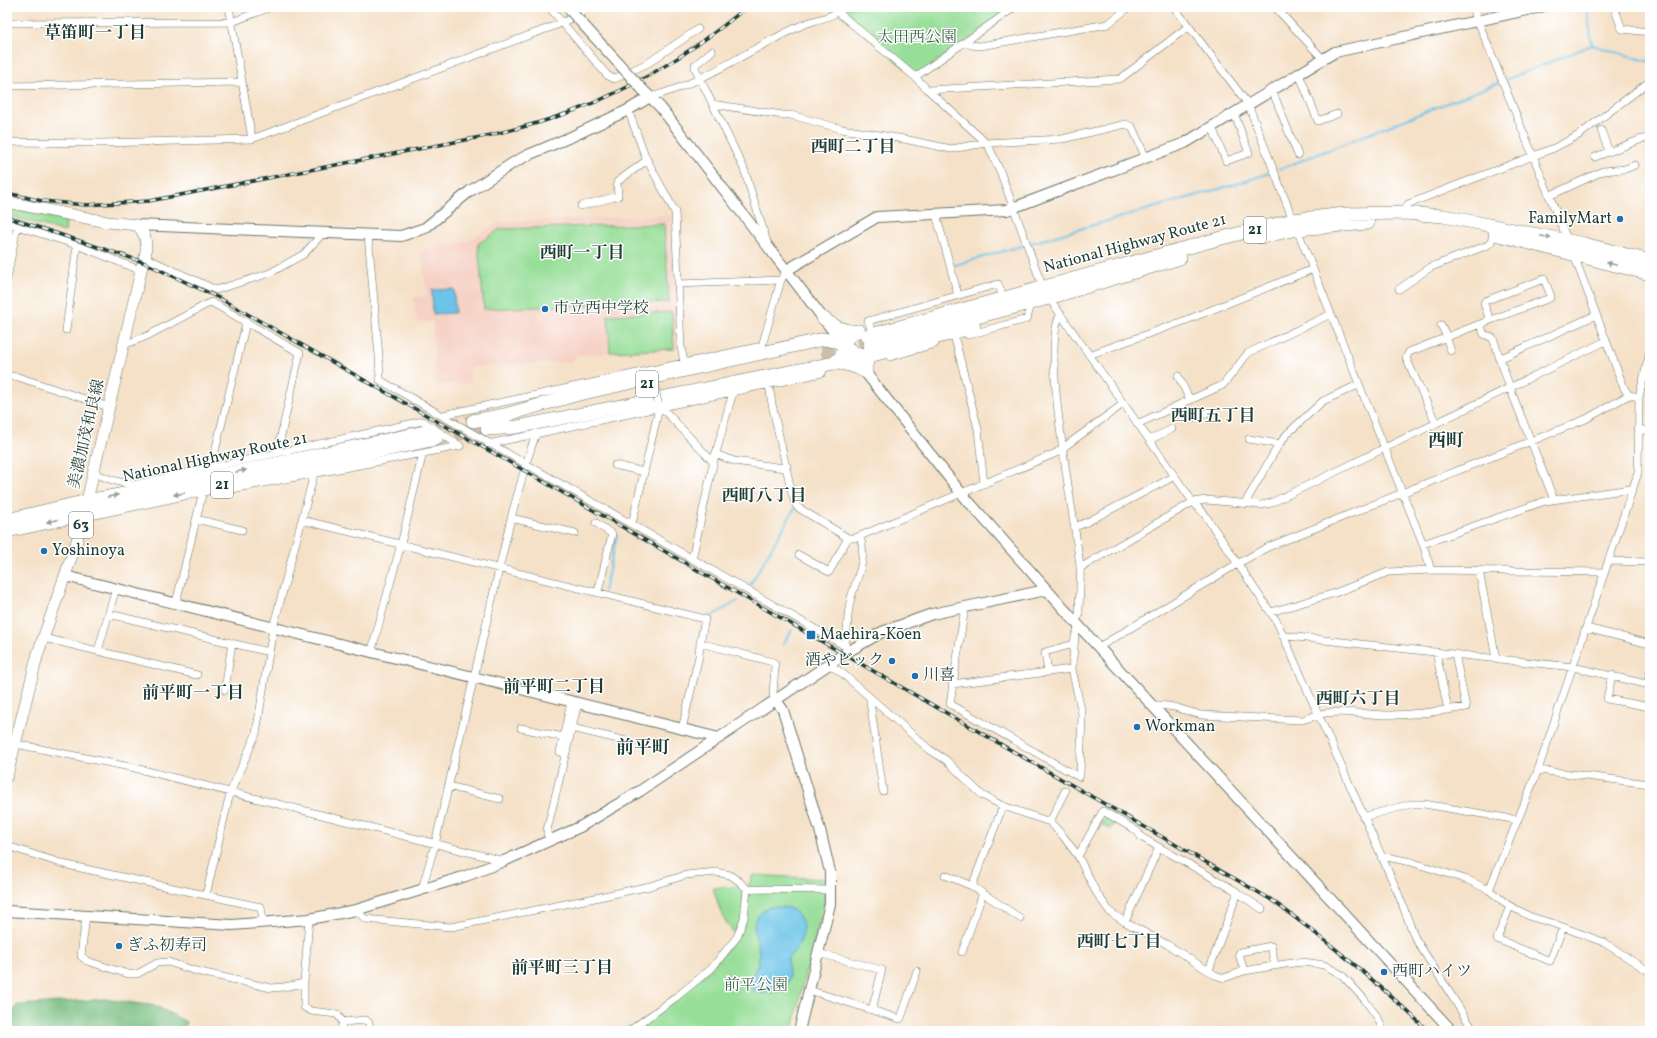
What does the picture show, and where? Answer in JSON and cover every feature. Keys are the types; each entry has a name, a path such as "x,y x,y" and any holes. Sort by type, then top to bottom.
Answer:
{"highway":[{"name":"National Highway Route 21","path":"1049,296 1105,264 1130,263 1295,224 1345,214 1404,213 1443,216 1584,244 1650,262"},
{"name":"National Highway Route 21","path":"867,339 1049,296 1295,224 1403,221 1442,225 1493,234 1650,274"},
{"path":"845,345 825,354 517,427 480,427 501,416 579,394 825,354 841,357 845,345 846,339 867,339 1001,291 1049,296"},
{"path":"823,318 844,331 867,339 887,350 1029,311 1049,296"},
{"path":"823,318 825,328 825,354"},
{"path":"845,345 855,353 867,339"},
{"path":"825,354 866,372 867,339"},
{"name":"National Highway Route 21","path":"7,520 86,507 201,493 433,435 210,478 86,507 7,531"}],"main road":[{"path":"7,202 107,222 136,225"},
{"name":"美濃加茂和良線","path":"7,776 38,653 76,544 86,507 143,262 146,258 144,233 136,225"}],"street":[{"path":"229,7 252,139"},
{"path":"7,23 232,22 271,7"},
{"path":"549,7 607,75 614,79 648,64 698,29"},
{"path":"567,7 661,108 823,318 962,494 1077,624 1452,1031"},
{"path":"7,142 102,143 252,139 562,23 591,7"},
{"path":"832,7 915,77 986,143 1000,171 1057,319 1055,330 1055,360 1059,426 1064,448 1080,568 1079,615 1075,636 1072,669 1082,714 1079,776 950,704 965,607"},
{"path":"136,225 401,236 425,228 470,191 513,163 628,110 650,97 700,80 801,25 839,13 845,7"},
{"path":"915,77 1015,7"},
{"path":"965,42 971,45 980,46 1108,24 1129,7"},
{"path":"1174,7 1248,104 1432,570"},
{"path":"1275,7 1323,59"},
{"path":"1474,7 1475,14 1565,234 1565,241"},
{"path":"443,415 652,372 684,362 762,346 781,280 787,270 877,217 1007,210 1035,201 1184,143 1335,52 1541,7"},
{"path":"1614,7 1622,29 1650,32"},
{"path":"928,90 1120,79 1189,26"},
{"path":"712,51 695,65 700,80 744,169 770,250"},
{"path":"1299,74 1318,121 1337,114"},
{"path":"1404,213 1408,204 1554,148 1579,135 1650,81"},
{"path":"7,86 242,82"},
{"path":"1272,90 1298,155"},
{"path":"712,104 790,115 842,130 904,139 951,149 986,143 1062,139 1126,124 1132,127 1146,158"},
{"path":"628,110 647,160 675,212 678,284 684,362"},
{"path":"1212,127 1226,161 1249,153 1234,113"},
{"path":"1601,130 1609,152"},
{"path":"1595,157 1642,139 1650,138"},
{"path":"580,206 618,196 617,182 647,160"},
{"path":"1549,196 1603,170 1625,169 1635,165"},
{"path":"936,214 958,295"},
{"path":"7,223 78,245 142,271"},
{"path":"7,279 17,226"},
{"path":"146,258 216,290 270,273 304,254 323,233"},
{"path":"1400,289 1431,267 1488,245 1491,242 1493,234"},
{"path":"368,235 380,380 443,415 488,444 632,524 848,648"},
{"path":"66,330 78,245"},
{"path":"1576,254 1576,261 1596,315 1624,388 1629,395"},
{"path":"1089,355 1184,321 1313,270"},
{"path":"1436,423 1406,358 1409,352 1550,298 1551,296 1544,279 1485,301 1484,304 1490,320"},
{"path":"678,284 781,280"},
{"path":"867,339 868,321 998,284 1001,291"},
{"path":"1049,296 1137,424 1205,515 1271,612 1284,637 1398,894 1415,938 1474,1031"},
{"path":"124,344 147,336 211,302 300,354 277,453"},
{"path":"887,350 890,357 1027,319 1029,311"},
{"path":"1137,424 1223,385 1248,353 1331,314"},
{"path":"1499,359 1596,315"},
{"path":"211,468 246,323"},
{"path":"1441,324 1451,351"},
{"path":"1480,324 1484,334 1493,338 1499,359 1554,500"},
{"path":"954,339 978,429 984,484"},
{"path":"1080,568 1194,502 1206,500 1262,505 1271,503 1606,341"},
{"path":"1489,890 1538,770 1638,473 1639,397 1650,351"},
{"path":"488,444 660,406 822,373 825,354"},
{"path":"632,524 660,406 652,372"},
{"path":"7,376 18,378 109,407"},
{"path":"1178,376 1190,400"},
{"path":"769,385 792,494 797,507 848,538 860,536 1056,454 1123,404"},
{"path":"1245,503 1279,444 1287,434 1322,400 1358,385"},
{"path":"692,559 713,462 733,392"},
{"path":"1098,647 1268,547 1586,419 1629,395 1639,397"},
{"path":"1178,405 1187,420 1209,412"},
{"path":"660,406 713,462"},
{"path":"94,473 112,480 132,485 423,421 460,446 314,474 201,493 176,603"},
{"path":"1149,440 1172,429"},
{"path":"1638,430 1650,430"},
{"path":"422,889 435,844 511,518 536,433"},
{"path":"1249,438 1279,444"},
{"path":"371,652 401,544 423,453"},
{"path":"715,454 734,460 784,468 787,466"},
{"path":"615,465 644,472"},
{"path":"206,895 230,793 256,734 273,628 314,474"},
{"path":"1075,527 1175,476"},
{"path":"1423,544 1545,501 1632,489"},
{"path":"511,518 575,533"},
{"path":"196,519 242,530"},
{"path":"302,520 705,619 699,656 682,729"},
{"path":"596,523 612,534 598,592"},
{"path":"848,648 850,602 863,558 864,549 860,536"},
{"path":"799,555 829,572 848,538"},
{"path":"1608,561 1650,562"},
{"path":"1271,612 1335,593 1388,572 1432,570 1605,572"},
{"path":"1479,571 1496,658"},
{"path":"65,576 719,738"},
{"path":"98,651 116,588"},
{"path":"7,911 208,924 263,924 309,919 356,910 466,876 553,840 580,827 640,791 830,665 848,648 882,632 932,614 1046,590"},
{"path":"109,614 269,652"},
{"path":"1586,628 1650,644"},
{"path":"1284,637 1287,636 1573,666 1649,685 1650,672"},
{"path":"44,638 197,675"},
{"path":"225,690 232,643"},
{"path":"700,643 773,662 775,666 774,695 783,710 824,843 830,872 830,904 799,1031"},
{"path":"1048,672 1045,652 1074,644"},
{"path":"1436,652 1448,710"},
{"path":"1152,705 1174,707 1201,715 1302,720 1314,718 1318,715 1345,712 1390,715 1466,707 1455,654"},
{"path":"830,665 930,750 946,760 982,795 1003,806 1050,822 1064,836 1078,856 1096,892 1110,912 1125,922 1168,945 1215,975 1224,978 1244,971 1304,962 1324,965 1332,968 1342,975 1364,999 1378,1018 1383,1031"},
{"path":"952,684 1072,669"},
{"path":"1612,676 1607,699 1650,707"},
{"path":"870,698 884,791"},
{"path":"553,840 547,834 547,830 572,728 574,702"},
{"path":"560,752 574,702"},
{"path":"521,728 563,738"},
{"path":"572,728 626,741"},
{"path":"16,744 135,768 504,861"},
{"path":"1538,770 1650,784"},
{"path":"448,786 500,799"},
{"path":"1050,822 1065,791"},
{"path":"1363,817 1411,804 1424,804 1518,820"},
{"path":"972,886 1003,806"},
{"path":"1078,856 1103,812 1137,831 1141,837 1236,892 1262,909"},
{"path":"7,846 67,865 261,907 263,924"},
{"path":"1125,922 1159,847"},
{"path":"1381,857 1411,862 1468,880 1489,890 1510,906 1532,917 1604,942 1650,972"},
{"path":"356,910 365,919 451,927 650,886 686,875 716,872 730,875 747,889 831,890"},
{"path":"945,875 972,886 1020,918"},
{"path":"629,1031 675,998 711,969 737,937 744,918 747,889"},
{"path":"1209,970 1236,897 1236,892"},
{"path":"962,952 983,893"},
{"path":"1510,906 1498,939 1550,961 1563,927"},
{"path":"86,916 80,956 87,961 121,972 137,974 156,963 168,962 196,972 271,988 304,983"},
{"path":"309,919 304,983 304,1006 307,1009 337,1014 343,1022"},
{"path":"1244,971 1239,954 1240,952 1270,946 1275,966"},
{"path":"818,953 882,970 872,1010"},
{"path":"809,990 900,1019 917,971"},
{"path":"343,1022 366,1020 369,1023 370,1031"},
{"path":"340,1031 343,1022"}],"shaded area":[{"name":"市立西中学校","path":"671,215 678,348 675,350 576,355 572,362 471,367 471,383 435,384 433,321 417,322 413,298 427,295 421,251 444,242 448,247 469,240 500,222"},
{"path":"205,1026 238,1030 242,1031 204,1031"}],"green space":[{"name":"太田西公園","path":"845,7 1015,7 915,77 839,13"},
{"path":"7,207 66,221 65,232 7,215"},
{"path":"664,224 669,302 484,309 478,244 500,229"},
{"path":"672,312 674,349 610,352 608,315"},
{"path":"1107,816 1116,821 1110,829 1100,824"},
{"name":"前平公園","path":"753,875 825,879 824,905 802,986 793,1031 629,1031 711,969 737,937 722,916 713,888 735,886 747,889"},
{"path":"105,999 156,1006 186,1022 183,1031 7,1031 7,1024 17,1005"}],"water":[{"path":"454,289 455,313 433,314 432,290"},
{"path":"769,907 785,907 793,910 799,916 803,928 797,947 788,958 789,980 785,988 768,993 759,993 754,992 751,981 759,957 754,925 756,919 761,913"}],"waterway":[{"path":"1587,7 1592,45"},
{"path":"1508,79 1592,45 1650,62"},
{"path":"1280,169 1498,83"},
{"path":"955,265 1243,182 1269,173"},
{"path":"750,585 795,508"},
{"path":"604,591 617,535"},
{"path":"710,617 738,601"},
{"path":"783,644 792,630"}],"tunnel":[{"path":"821,348 867,336"},
{"path":"822,357 870,345"},
{"path":"429,431 473,421"},
{"path":"436,439 481,430"}],"railway":[{"path":"7,193 42,201 86,205 149,201 491,135 519,128 574,111 627,87 677,58 725,25 747,7"},
{"path":"7,217 143,262 219,298 525,471 1270,899 1351,962 1428,1031"}],"place":[{"name":"FamilyMart","path":"1620,219"},
{"name":"市立西中学校","path":"545,309"},
{"name":"Yoshinoya","path":"44,551"},
{"name":"Maehira-Kōen","path":"811,635"},
{"name":"酒やビック","path":"892,661"},
{"name":"川喜","path":"915,676"},
{"name":"Workman","path":"1137,727"},
{"name":"ぎふ初寿司","path":"119,946"},
{"name":"西町ハイツ","path":"1384,972"}],"district":[{"name":"草笛町一丁目","path":"95,33"},
{"name":"西町二丁目","path":"853,147"},
{"name":"西町一丁目","path":"582,253"},
{"name":"西町五丁目","path":"1213,416"},
{"name":"西町","path":"1446,441"},
{"name":"西町八丁目","path":"764,496"},
{"name":"前平町二丁目","path":"554,687"},
{"name":"前平町一丁目","path":"193,693"},
{"name":"西町六丁目","path":"1358,699"},
{"name":"前平町","path":"643,748"},
{"name":"西町七丁目","path":"1119,942"},
{"name":"前平町三丁目","path":"562,968"}]}
